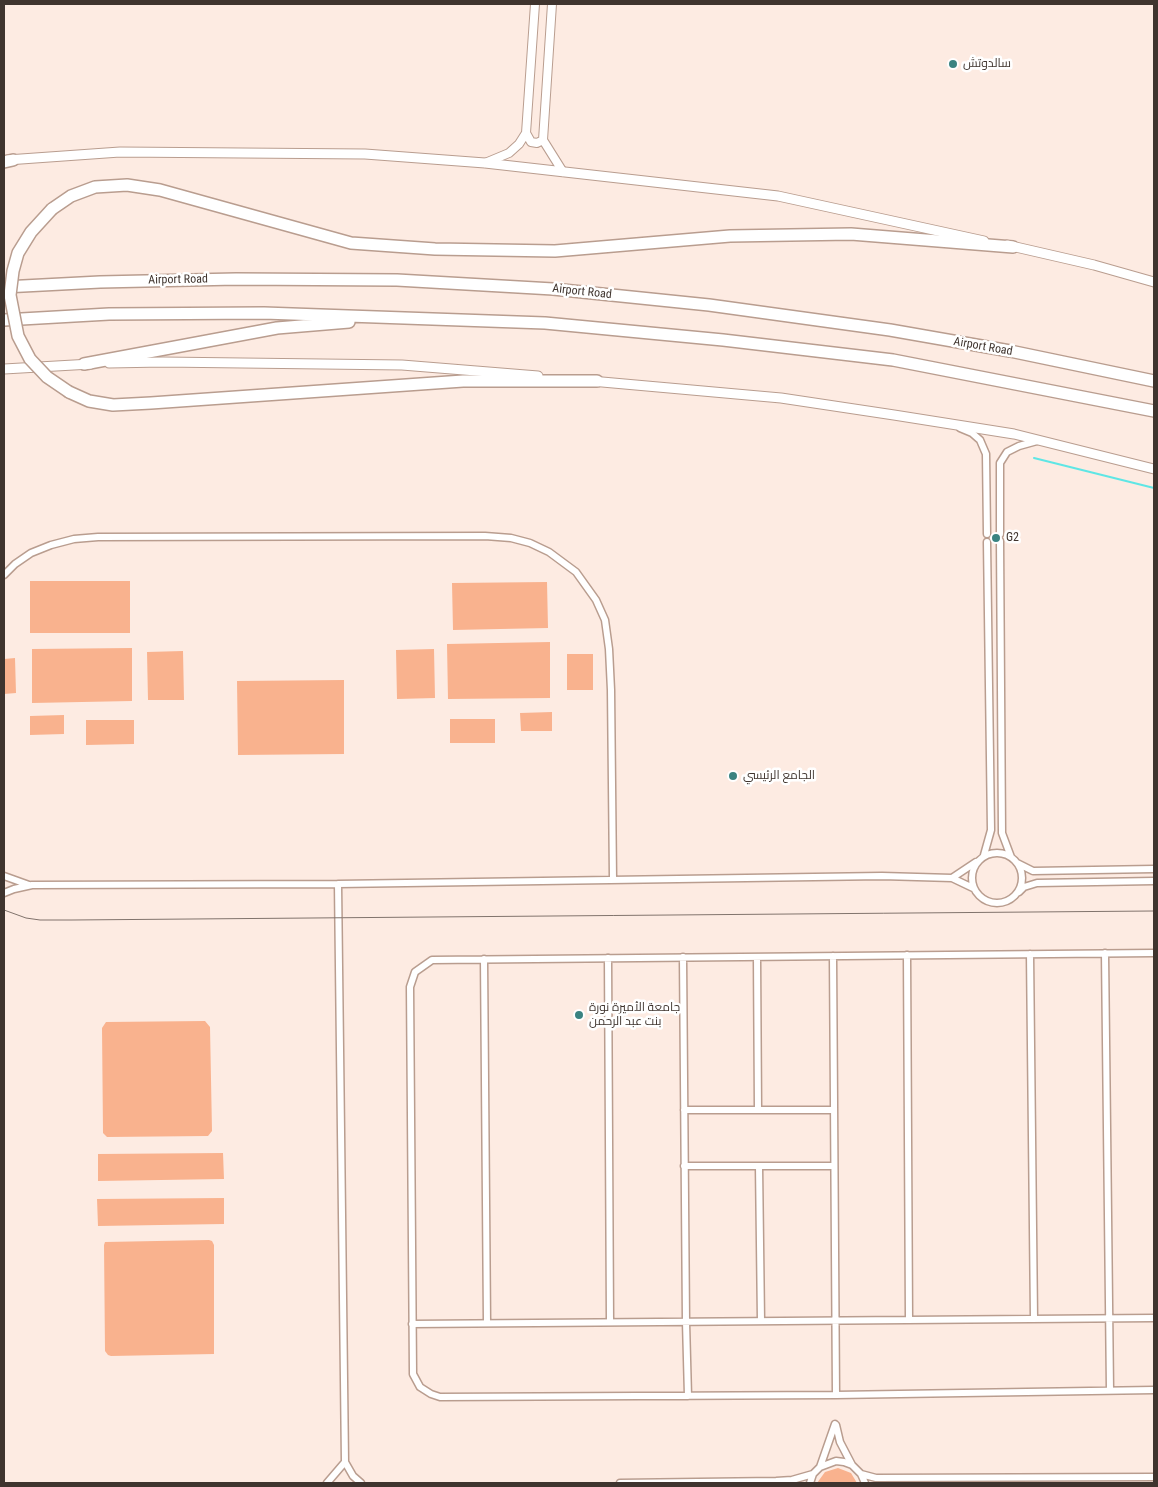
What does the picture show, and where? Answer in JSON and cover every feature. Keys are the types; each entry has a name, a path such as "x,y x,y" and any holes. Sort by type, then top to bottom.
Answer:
{"highway":[{"path":"597,382 464,381 113,405 89,400 69,392 47,377 30,359 18,336 10,295 13,271 18,253 31,232 52,209 71,196 95,187 127,185 160,190 351,243 425,248 555,251 730,236 851,234 1013,247"},
{"name":"Airport Road","path":"4,287 236,278 397,280 553,289 709,305 890,330 1010,351 1154,381"},
{"path":"4,320 109,314 254,313 545,323 723,340 894,360 1154,411"},
{"path":"84,364 277,328 406,318"},
{"path":"1100,400 1154,418"}],"main road":[{"path":"7,160 120,152 365,154 486,163 778,196 1094,265 1154,282"},
{"path":"4,369 163,362 402,365 781,398 1014,434 1154,470"}],"street":[{"path":"486,163 509,152 519,144 526,134 535,4"},
{"path":"552,4 544,140 563,172"},
{"path":"526,134 531,142 537,143 544,140"},
{"path":"952,424 972,433 980,440 986,454 986,534"},
{"path":"1000,534 1000,464 1007,452 1019,446 1039,441"},
{"path":"986,521 994,524 1000,521"},
{"path":"4,575 15,564 38,550 74,539 98,537 486,536 511,538 530,543 549,552 576,572 596,600 605,620 609,649 611,690 613,879"},
{"path":"1000,541 1002,833 1011,857"},
{"path":"984,856 991,830 987,542"},
{"path":"952,878 984,856 998,852 1011,857 1017,863 1033,871 1154,869"},
{"path":"978,860 972,874 974,888 978,894 991,902 999,903 1007,901 1024,887 1037,883 1154,881"},
{"path":"1017,863 1022,876 1018,892"},
{"path":"4,876 32,885"},
{"path":"4,893 32,885 338,884 872,876 952,878 974,888"},
{"path":"338,884 345,1462 353,1476 361,1483"},
{"path":"1105,953 1110,1390"},
{"path":"1154,953 432,960 416,972 410,987 413,1374 420,1387 431,1394 440,1398 1154,1390"},
{"path":"1030,954 1034,1319"},
{"path":"907,955 909,1320"},
{"path":"833,956 836,1395"},
{"path":"683,957 688,1396"},
{"path":"757,957 758,1110"},
{"path":"608,958 610,1322"},
{"path":"484,959 486,1323"},
{"path":"684,1110 834,1110"},
{"path":"684,1166 834,1166"},
{"path":"759,1166 761,1321"},
{"path":"412,1324 1154,1318"},
{"path":"820,1467 835,1424 840,1442 852,1465 861,1474 865,1483"},
{"path":"810,1483 813,1474 820,1467 836,1461 852,1465"},
{"path":"327,1483 345,1462"},
{"path":"620,1483 776,1481 792,1480 813,1474"},
{"path":"861,1474 876,1478 1154,1477"}],"shaded area":[{"path":"30,581 130,581 130,633 30,633"},
{"path":"547,582 548,628 453,630 452,583"},
{"path":"550,642 550,698 448,699 447,644"},
{"path":"132,648 132,701 32,703 32,649"},
{"path":"434,649 435,698 397,699 396,650"},
{"path":"183,651 184,700 148,700 147,652"},
{"path":"567,654 593,654 593,690 567,690"},
{"path":"15,658 16,693 4,694 4,659"},
{"path":"344,680 344,754 238,755 237,681"},
{"path":"552,712 552,731 521,731 520,713"},
{"path":"64,715 64,734 30,735 30,716"},
{"path":"450,719 495,719 495,743 450,743"},
{"path":"86,720 134,720 134,744 86,745"},
{"path":"205,1021 210,1027 212,1131 208,1136 107,1137 103,1133 102,1028 106,1022"},
{"path":"223,1153 224,1179 98,1181 98,1154"},
{"path":"224,1198 224,1224 98,1226 97,1199"},
{"path":"209,1240 214,1245 214,1354 108,1355 105,1351 105,1242"},
{"path":"838,1468 851,1473 857,1483 817,1483 825,1472"}],"waterway":[{"path":"1034,458 1154,488"}],"tram line":[{"path":"4,910 26,918 40,920 1154,911"}],"place":[{"name":"سالدوتش","path":"953,64"},
{"name":"G2","path":"996,538"},
{"name":"الجامع الرئيسي","path":"733,776"},
{"name":"جامعة الأميرة نورة بنت عبد الرحمن","path":"579,1015"}]}
